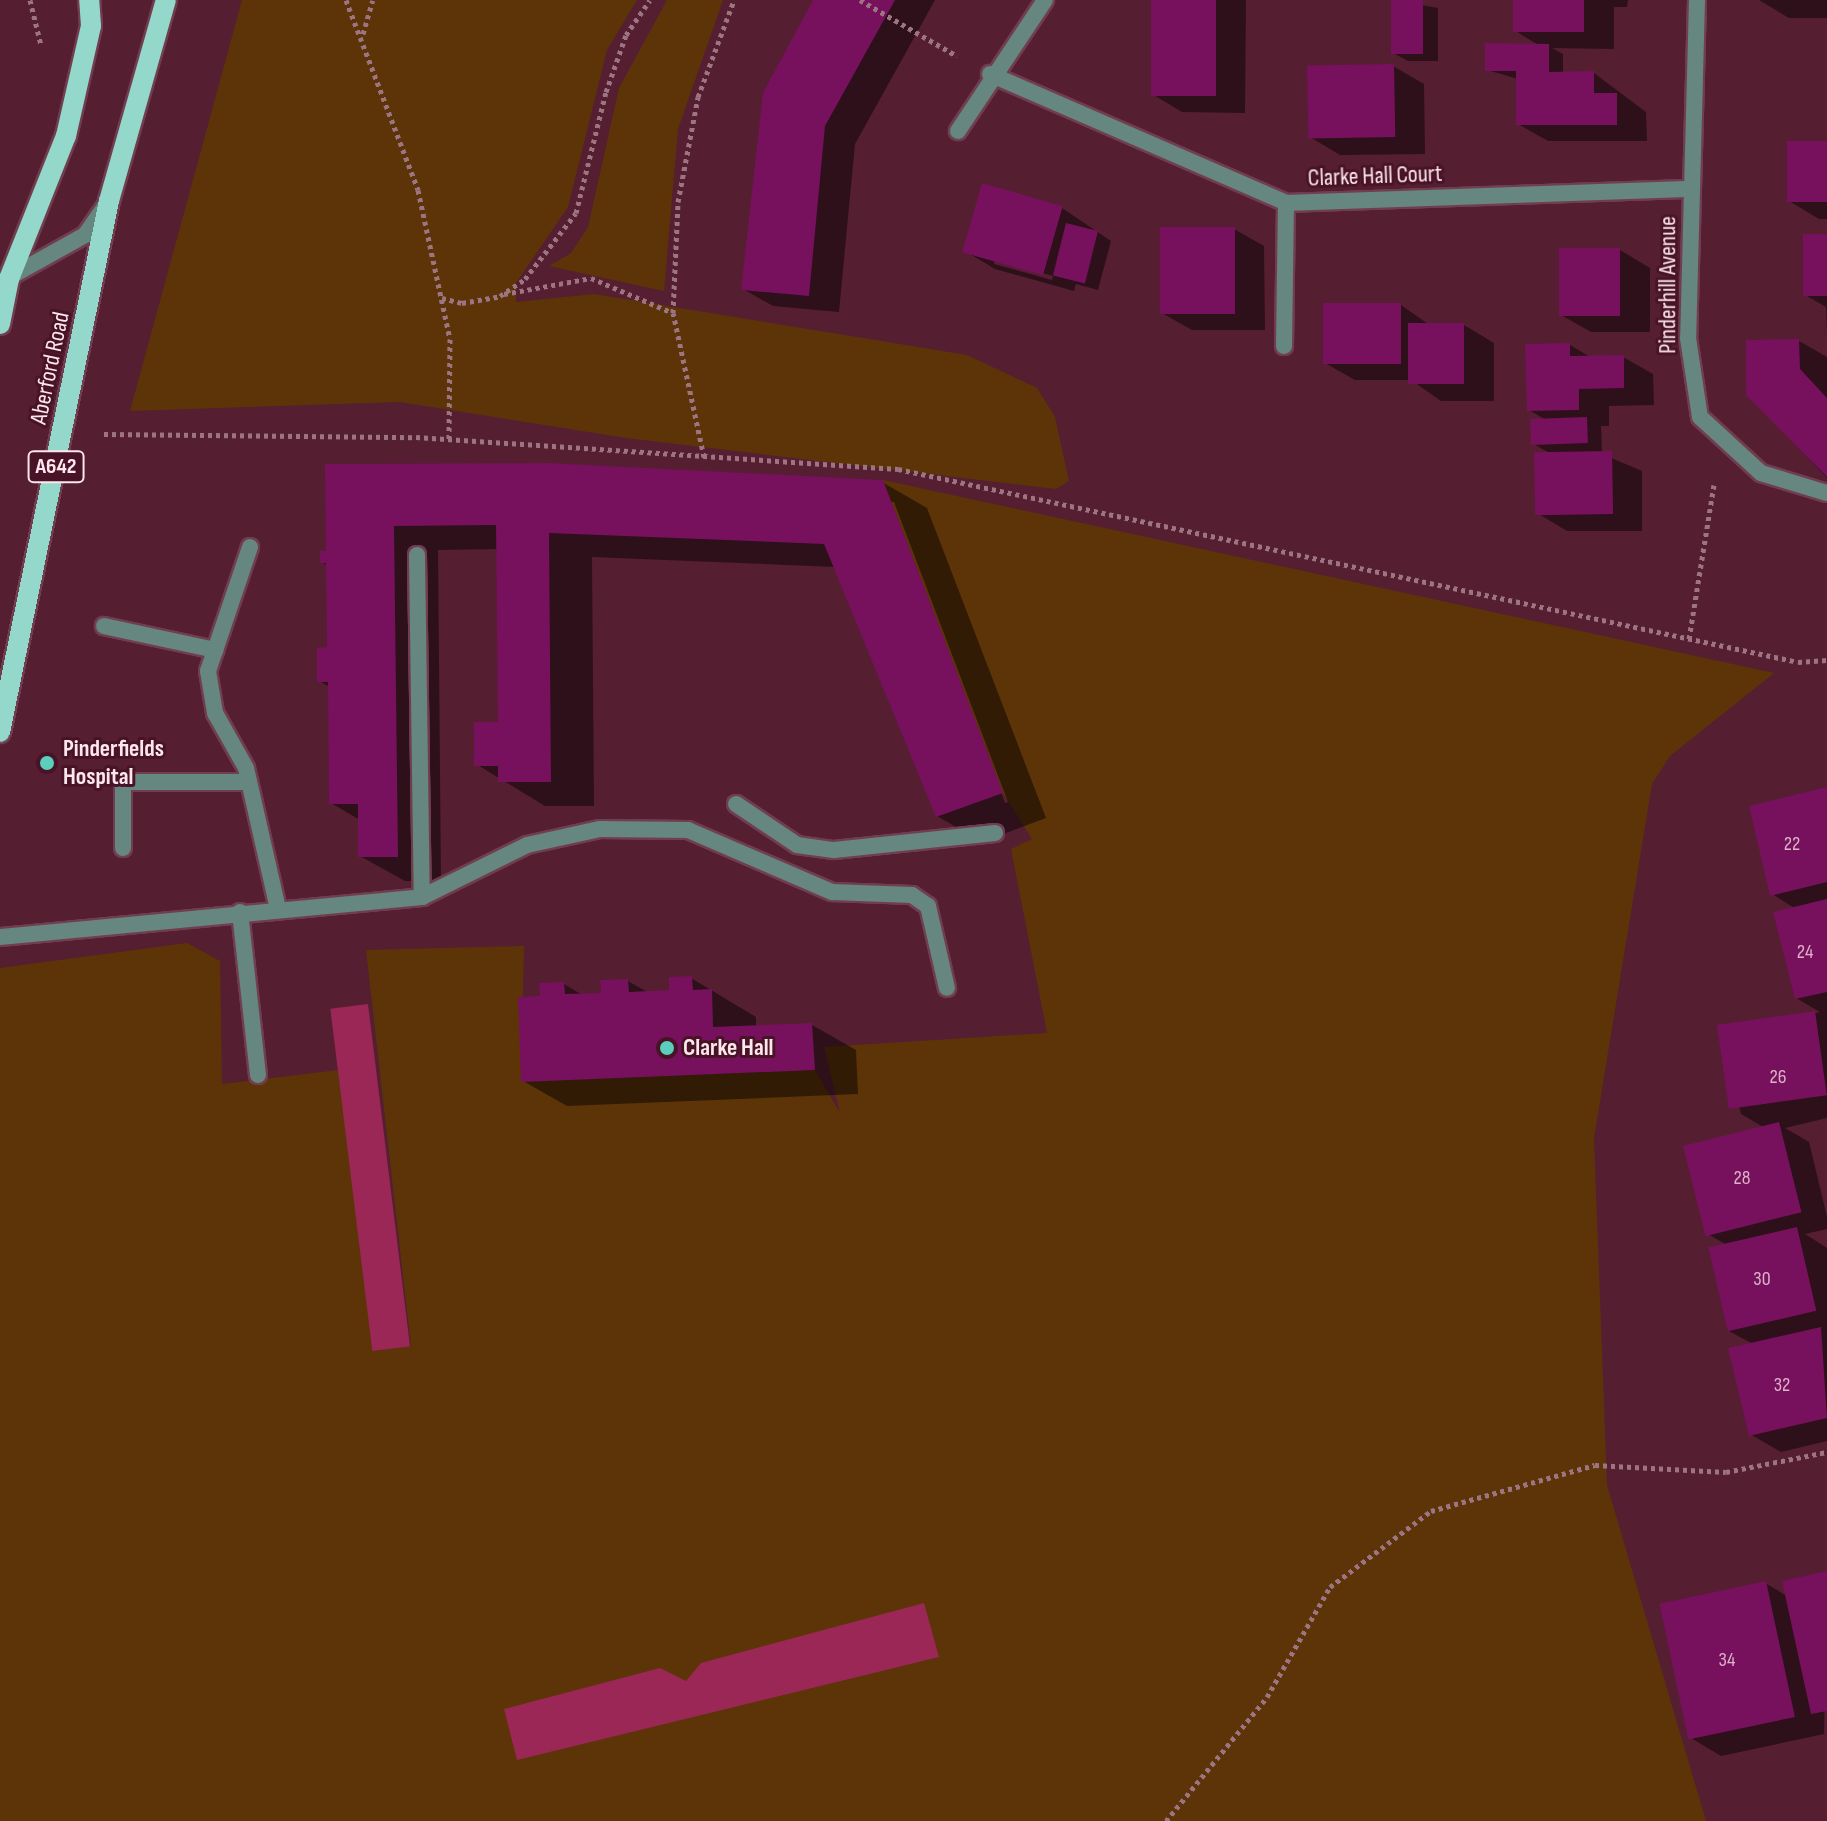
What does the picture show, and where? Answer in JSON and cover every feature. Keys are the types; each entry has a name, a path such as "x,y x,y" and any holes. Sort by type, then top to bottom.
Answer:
{"main road":[{"path":"1,318 4,279 66,136 91,26 89,0"},
{"name":"Aberford Road","path":"0,732 109,201 166,0"}],"street":[{"path":"958,131 990,74 1045,0"},
{"name":"Pinderhill Avenue","path":"1697,0 1688,338 1700,417 1721,440 1761,473 1827,493"},
{"name":"Clarke Hall Court","path":"990,74 1286,203 1692,189"},
{"name":"Aberford Road","path":"4,279 85,235 109,201"},
{"path":"1284,346 1286,203"},
{"path":"250,547 208,671 215,713 249,782 278,909"},
{"path":"417,555 422,897"},
{"path":"104,626 215,650"},
{"path":"123,848 123,782 249,782"},
{"path":"736,804 797,845 834,850 995,833"},
{"path":"0,937 422,897 527,845 600,829 688,830 832,892 912,895 928,906 947,988"},
{"path":"240,912 258,1075"}],"path":[{"path":"346,0 363,36 418,190 450,339 449,439"},
{"path":"363,36 373,0"},
{"path":"500,296 525,279 576,213 606,92 626,35 650,0"},
{"path":"704,457 673,313 683,159 734,0"},
{"path":"860,0 990,74"},
{"path":"442,298 462,303 591,278 673,313"},
{"path":"89,440 101,434 449,439 898,469 1798,662 1827,660"},
{"path":"1689,639 1721,440"},
{"path":"1166,1821 1267,1697 1330,1587 1431,1511 1595,1465 1726,1472 1827,1452"}],"shaded area":[{"path":"242,0 637,0 607,50 568,207 516,283 516,302 594,294 967,355 1037,388 1055,417 1069,481 1056,489 626,438 400,402 130,411"},
{"path":"667,0 723,0 678,129 664,291 549,266 571,253 588,227 619,88"},
{"path":"883,480 1774,673 1670,756 1652,784 1594,1138 1607,1485 1706,1821 0,1821 0,968 187,943 220,961 222,1084 338,1070 374,1351 411,1346 366,950 524,946 521,1081 815,1070 840,1113 824,1047 1047,1033 1011,849 1032,839 1003,793"},
{"path":"368,1004 410,1346 372,1351 330,1009"},
{"path":"924,1603 939,1657 517,1760 504,1709 660,1668 686,1681 701,1663"}],"building":[{"path":"813,0 895,0 825,126 809,296 741,290 763,93"},
{"path":"1151,0 1216,0 1216,96 1151,96"},
{"path":"1391,0 1423,0 1423,54 1391,54"},
{"path":"1513,0 1584,0 1584,32 1513,32"},
{"path":"1485,43 1549,44 1549,72 1594,71 1594,93 1617,93 1617,125 1516,125 1516,71 1485,71"},
{"path":"1394,64 1395,137 1308,139 1307,66"},
{"path":"1787,141 1827,141 1827,202 1787,202"},
{"path":"982,183 1063,206 1043,275 962,252"},
{"path":"1066,223 1098,231 1085,283 1053,275"},
{"path":"1160,227 1235,227 1235,314 1160,314"},
{"path":"1803,234 1827,234 1827,296 1803,296"},
{"path":"1559,248 1620,248 1620,316 1559,316"},
{"path":"1323,303 1401,303 1401,364 1323,364"},
{"path":"1408,323 1464,323 1464,384 1408,384"},
{"path":"1799,339 1800,369 1827,398 1827,477 1746,395 1746,340"},
{"path":"1570,343 1570,356 1624,355 1624,388 1579,389 1579,410 1527,411 1525,344"},
{"path":"1587,417 1588,443 1531,445 1530,419"},
{"path":"1612,451 1613,514 1535,515 1534,452"},
{"path":"548,463 883,480 1003,793 936,817 824,544 549,533 551,782 498,782 498,766 474,766 474,722 498,722 496,525 394,526 398,857 358,857 358,804 329,804 328,682 317,682 317,648 327,647 326,563 320,563 320,551 326,551 325,464"},
{"path":"1827,787 1827,882 1770,896 1749,806"},
{"path":"1827,899 1827,992 1795,999 1773,912"},
{"name":"Clarke Hall","path":"692,976 693,990 712,989 713,1027 812,1023 815,1070 521,1082 518,997 540,996 539,983 564,982 565,994 601,993 600,980 628,979 629,992 669,990 669,977"},
{"path":"1815,1011 1827,1095 1729,1109 1717,1025"},
{"path":"1779,1122 1801,1212 1705,1236 1683,1146"},
{"path":"1797,1227 1816,1311 1728,1331 1708,1247"},
{"path":"1821,1327 1827,1418 1749,1436 1728,1348"},
{"path":"1827,1571 1827,1711 1811,1714 1782,1581"},
{"path":"1766,1581 1795,1717 1688,1740 1659,1604"}],"place":[{"name":"Pinderfields Hospital","path":"47,763"},
{"name":"Clarke Hall","path":"667,1048"}]}
